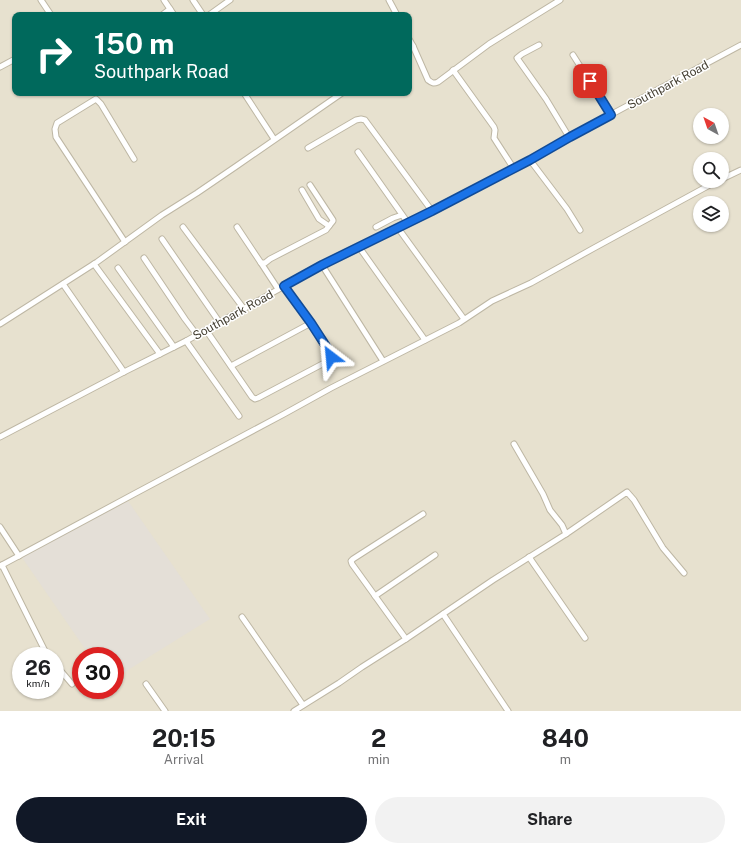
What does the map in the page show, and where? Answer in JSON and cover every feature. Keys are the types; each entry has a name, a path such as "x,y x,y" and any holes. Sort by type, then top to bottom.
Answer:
{"street":[{"path":"41,0 49,12"},
{"path":"164,0 172,12"},
{"path":"193,0 201,12"},
{"path":"213,12 230,0"},
{"path":"389,0 395,12"},
{"path":"412,49 428,80 431,83 438,82 489,44 560,0"},
{"path":"166,12 170,9"},
{"path":"539,45 517,58 546,99 570,137"},
{"name":"Southpark Road","path":"0,437 124,372 174,348 322,265 514,169 570,137 741,45"},
{"path":"573,55 611,115"},
{"path":"0,67 12,61"},
{"path":"453,70 494,126 494,138 514,169"},
{"path":"246,96 274,139"},
{"path":"0,324 94,264 162,214 232,169 338,96"},
{"path":"125,242 56,137 56,123 96,99 101,104 134,159"},
{"path":"308,148 356,120 365,120 432,211"},
{"path":"358,152 408,223"},
{"path":"530,160 567,209 580,230"},
{"path":"729,176 741,170"},
{"path":"261,263 264,263 282,252 326,230 333,222 310,185"},
{"path":"43,647 1,566 331,388 459,323 492,301 532,283 704,188"},
{"path":"302,190 319,219 329,226"},
{"path":"376,227 402,215"},
{"path":"183,227 244,309"},
{"path":"237,227 278,290"},
{"path":"398,228 464,319"},
{"path":"162,239 220,322"},
{"path":"359,247 425,340"},
{"path":"144,258 197,335"},
{"path":"94,264 160,354"},
{"path":"322,265 383,361"},
{"path":"118,268 174,348"},
{"path":"63,284 124,372"},
{"path":"206,330 252,397 255,399 328,361 331,354 284,286"},
{"path":"231,366 311,323"},
{"path":"186,341 239,416"},
{"path":"514,444 543,494 550,510 562,525 566,534"},
{"path":"294,711 566,534 626,492 634,500 663,548 684,573"},
{"path":"406,639 352,564 352,561 423,514"},
{"path":"0,527 19,556"},
{"path":"375,596 435,555"},
{"path":"529,557 585,638"},
{"path":"443,614 508,711"},
{"path":"242,617 303,705"},
{"path":"64,675 72,684"},
{"path":"146,684 165,711"}],"shaded area":[{"path":"0,0 741,0 741,711 0,711"},
{"path":"128,501 210,619 124,672 124,647 84,647 21,556"}],"route":[{"path":"331,357 331,354 311,323 284,286 322,265 432,211 530,160 611,115 590,81"}]}
